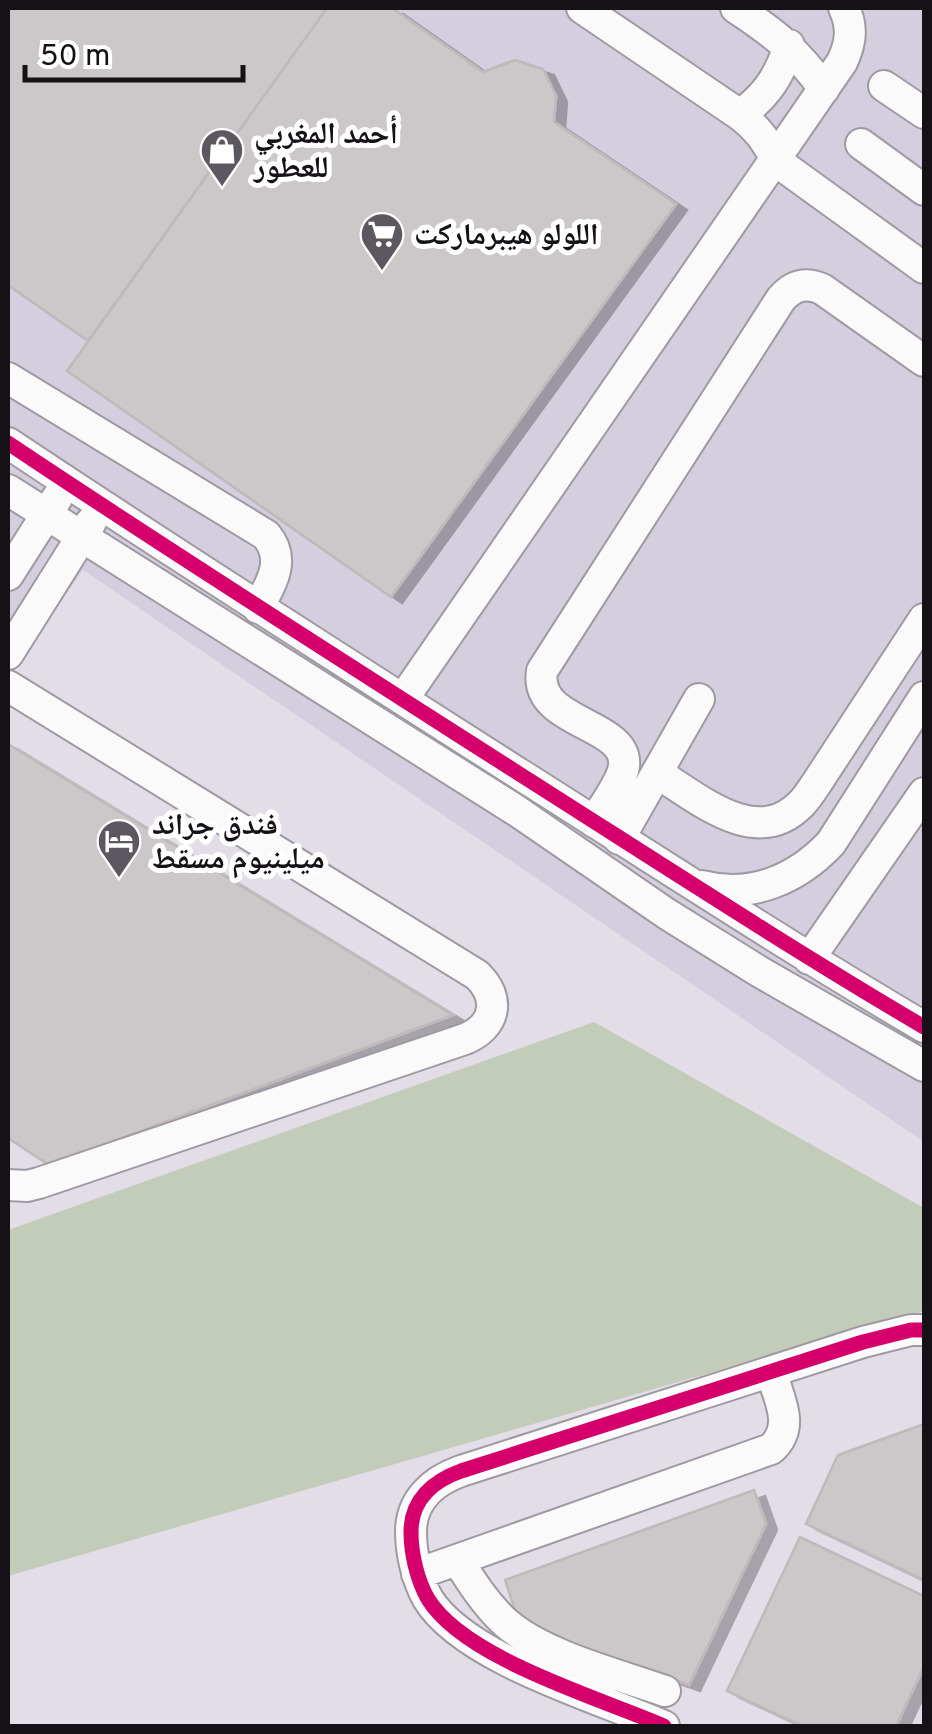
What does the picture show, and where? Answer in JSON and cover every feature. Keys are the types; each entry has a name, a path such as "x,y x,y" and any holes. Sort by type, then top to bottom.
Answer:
{"street":[{"path":"582,8 740,114 767,142 776,161 924,268"},
{"path":"736,8 789,45 824,89"},
{"path":"402,699 824,89 849,48 851,33 844,8"},
{"path":"740,114 772,86 789,45"},
{"path":"924,92 889,79 924,113"},
{"path":"861,144 924,190"},
{"path":"606,830 624,768 622,754 613,742 550,702 541,688 545,663 787,291 804,284 822,289 924,361"},
{"path":"8,378 266,535 274,544 277,565 258,608"},
{"path":"8,443 258,608 924,1028"},
{"path":"8,575 68,483"},
{"path":"8,490 516,811 666,914 924,1066"},
{"path":"8,654 101,506"},
{"path":"657,772 740,821 774,821 789,814 820,778 919,639"},
{"path":"8,686 477,975 486,983 492,1005 490,1016 476,1035 39,1184 8,1185"},
{"path":"691,884 748,890 802,869 831,843 924,697"},
{"path":"606,830 657,772 699,699"},
{"path":"809,959 924,793"},
{"path":"664,1726 552,1681 482,1646 446,1620 428,1599 418,1574 411,1541 411,1522 417,1504 428,1488 443,1478 863,1342 924,1330"},
{"path":"418,1574 771,1449 785,1430 771,1372"},
{"path":"458,1560 506,1623 529,1638 665,1690"}],"shaded area":[{"path":"8,8 924,8 924,1142 83,570 8,677"}],"green space":[{"path":"594,1022 924,1208 924,1311 8,1576 8,1230"}],"building":[{"path":"8,8 327,8 88,341 8,285"},
{"name":"اللولو هيبرماركت","path":"327,8 392,8 483,72 515,60 543,69 556,96 554,122 676,204 391,597 67,371"},
{"name":"فندق جراند ميلينيوم مسقط","path":"8,744 453,1015 49,1165 8,1138"},
{"path":"924,1424 924,1580 806,1524 838,1455"},
{"path":"754,1490 766,1524 689,1685 520,1625 505,1580"},
{"path":"800,1537 924,1596 924,1666 896,1726 802,1726 727,1691"}],"cycle path":[{"path":"8,443 672,871 924,1027"},
{"path":"664,1726 536,1675 471,1640 446,1621 428,1599 415,1566 411,1532 419,1501 441,1480 461,1471 863,1342 924,1330"}],"place":[{"name":"أحمد المغربي للعطور","path":"222,188"},
{"name":"اللولو هيبرماركت","path":"382,272"},
{"name":"فندق جراند ميلينيوم مسقط","path":"119,879"}]}
